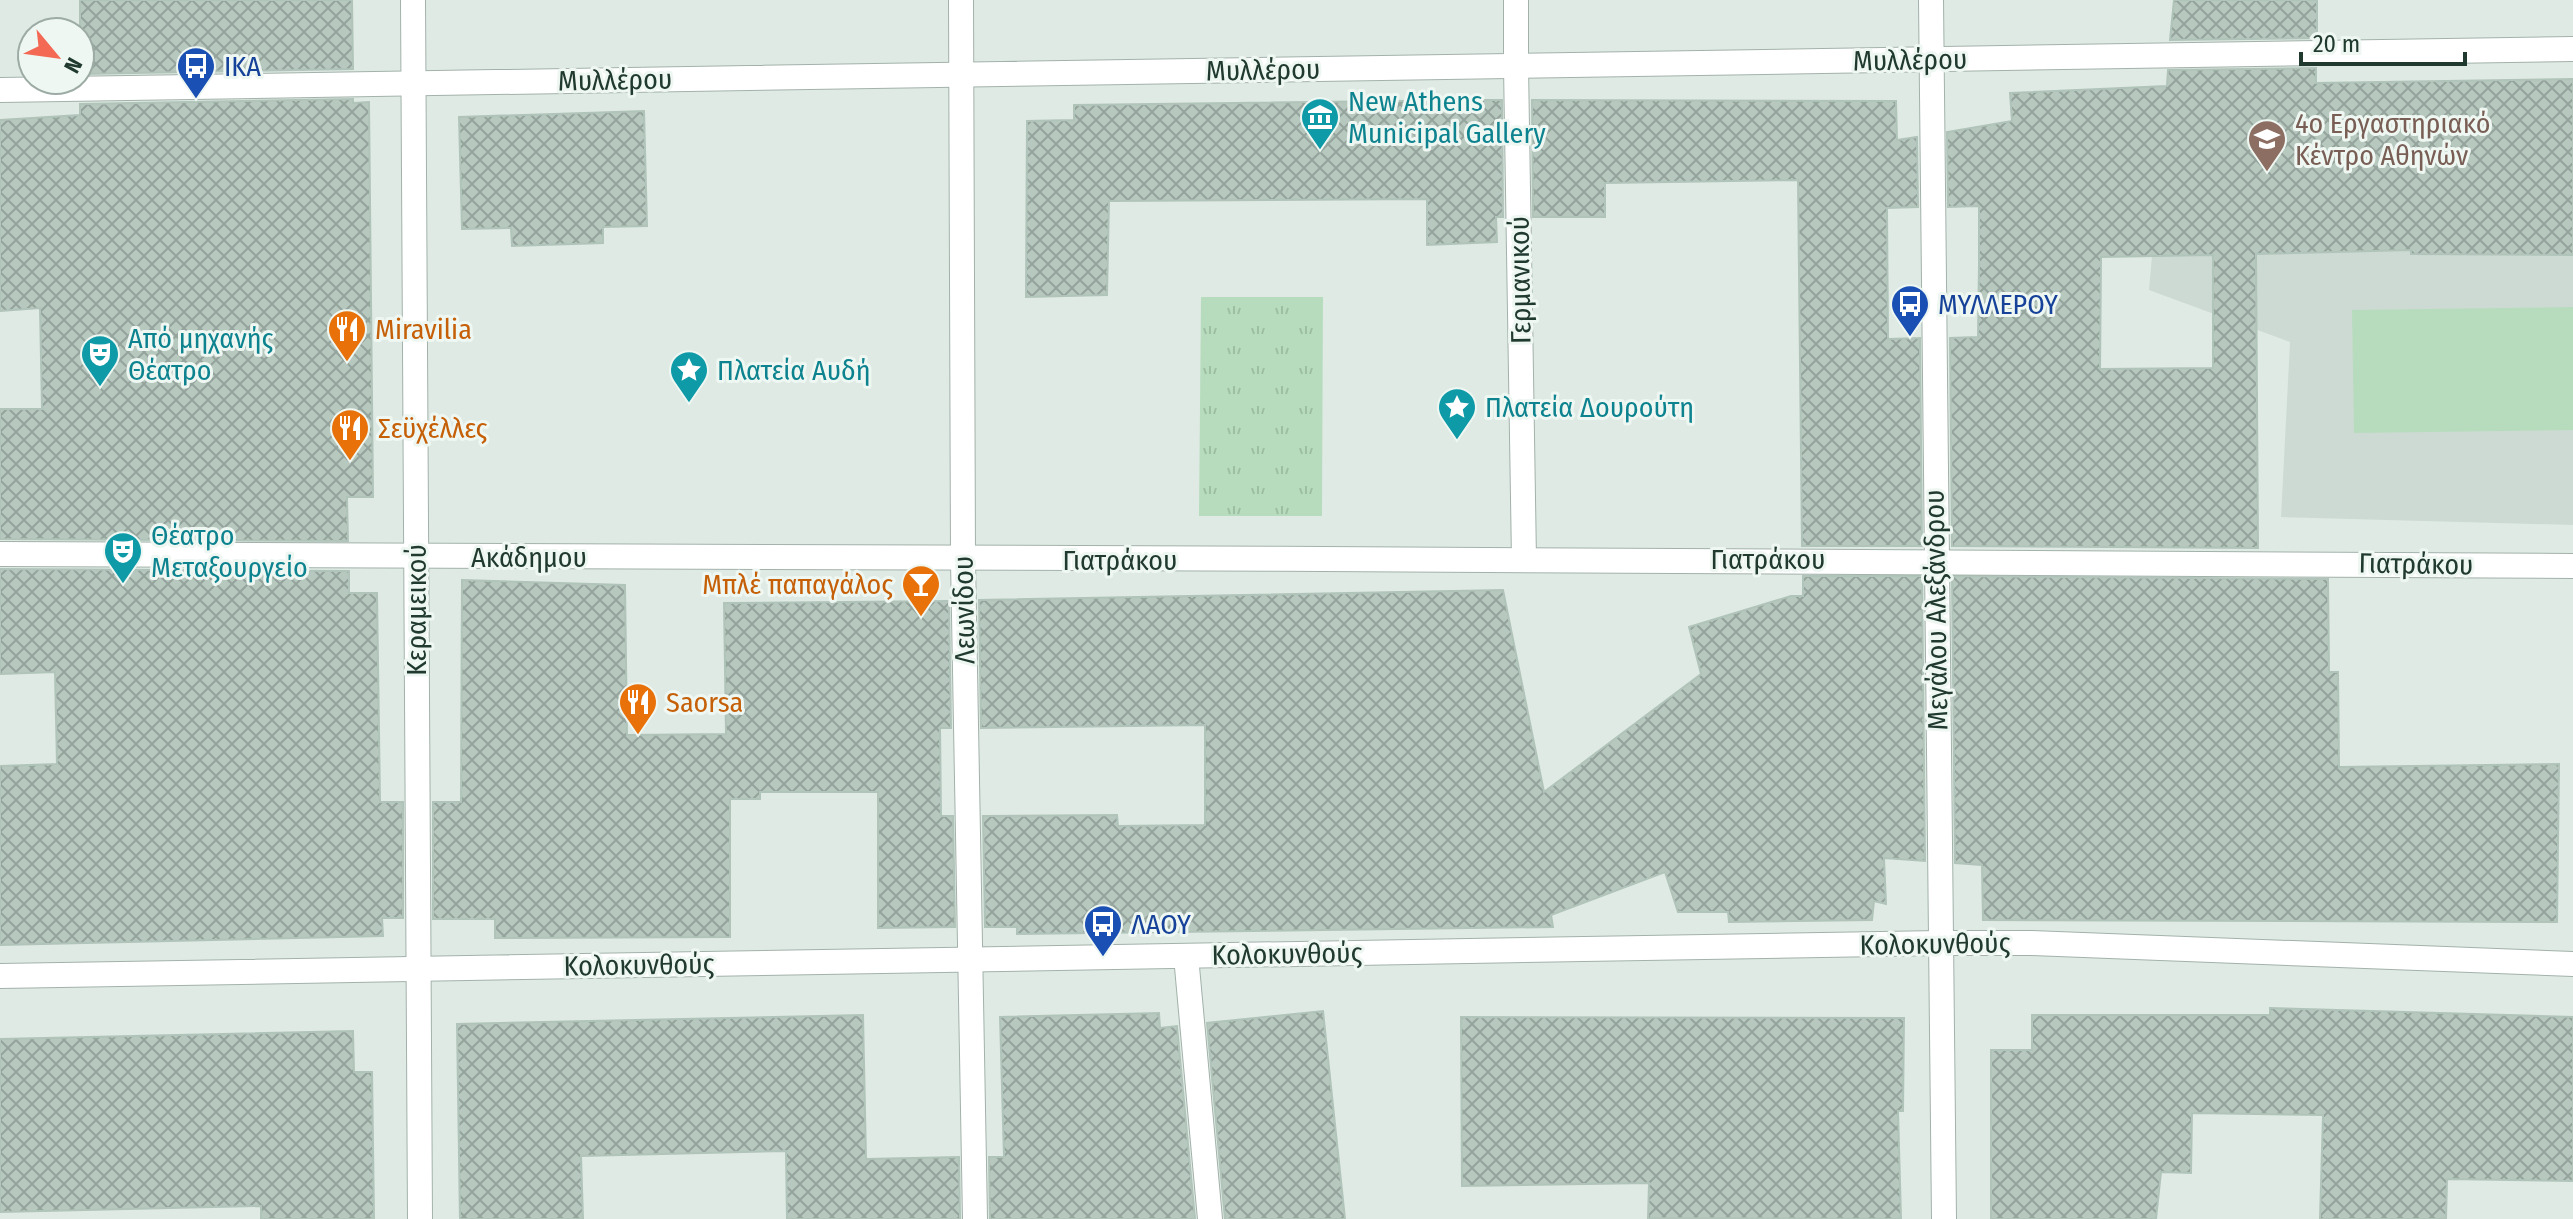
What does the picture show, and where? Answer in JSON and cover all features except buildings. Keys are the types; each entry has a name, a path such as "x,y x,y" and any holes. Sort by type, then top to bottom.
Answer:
{"street":[{"name":"Κεραμεικού","path":"413,0 420,1219"},
{"name":"Λεωνίδου","path":"961,0 963,560 975,1219"},
{"name":"Γερμανικού","path":"1516,0 1524,560"},
{"name":"Μεγάλου Αλεξάνδρου","path":"1931,0 1944,1219"},
{"name":"Μυλλέρου","path":"0,90 2573,49"},
{"name":"Ακάδημου","path":"0,554 963,560"},
{"name":"Γιατράκου","path":"963,560 1935,559 2573,566"},
{"name":"Κολοκυνθούς","path":"0,976 1940,943 2031,943 2573,964"},
{"path":"1186,956 1210,1219"}],"shaded area":[{"path":"2573,79 2573,525 2281,517 2290,342 2149,290 2167,86"}],"green space":[{"path":"1201,297 1323,297 1322,516 1199,516"},
{"path":"2573,307 2573,430 2354,433 2352,310"}],"place":[{"name":"ΙΚΑ","path":"196,100"},
{"name":"New Athens Municipal Gallery","path":"1320,151"},
{"name":"4ο Εργαστηριακό Κέντρο Αθηνών","path":"2267,173"},
{"name":"ΜΥΛΛΕΡΟΥ","path":"1910,338"},
{"name":"Miravilia","path":"347,363"},
{"name":"Από μηχανής Θέατρο","path":"100,388"},
{"name":"Πλατεία Αυδή","path":"689,404"},
{"name":"Πλατεία Δουρούτη","path":"1457,441"},
{"name":"Σεϋχέλλες","path":"350,462"},
{"name":"Θέατρο Μεταξουργείο","path":"123,585"},
{"name":"Μπλέ παπαγάλος","path":"921,618"},
{"name":"Saorsa","path":"638,736"},
{"name":"ΛΑΟΥ","path":"1103,958"}]}
